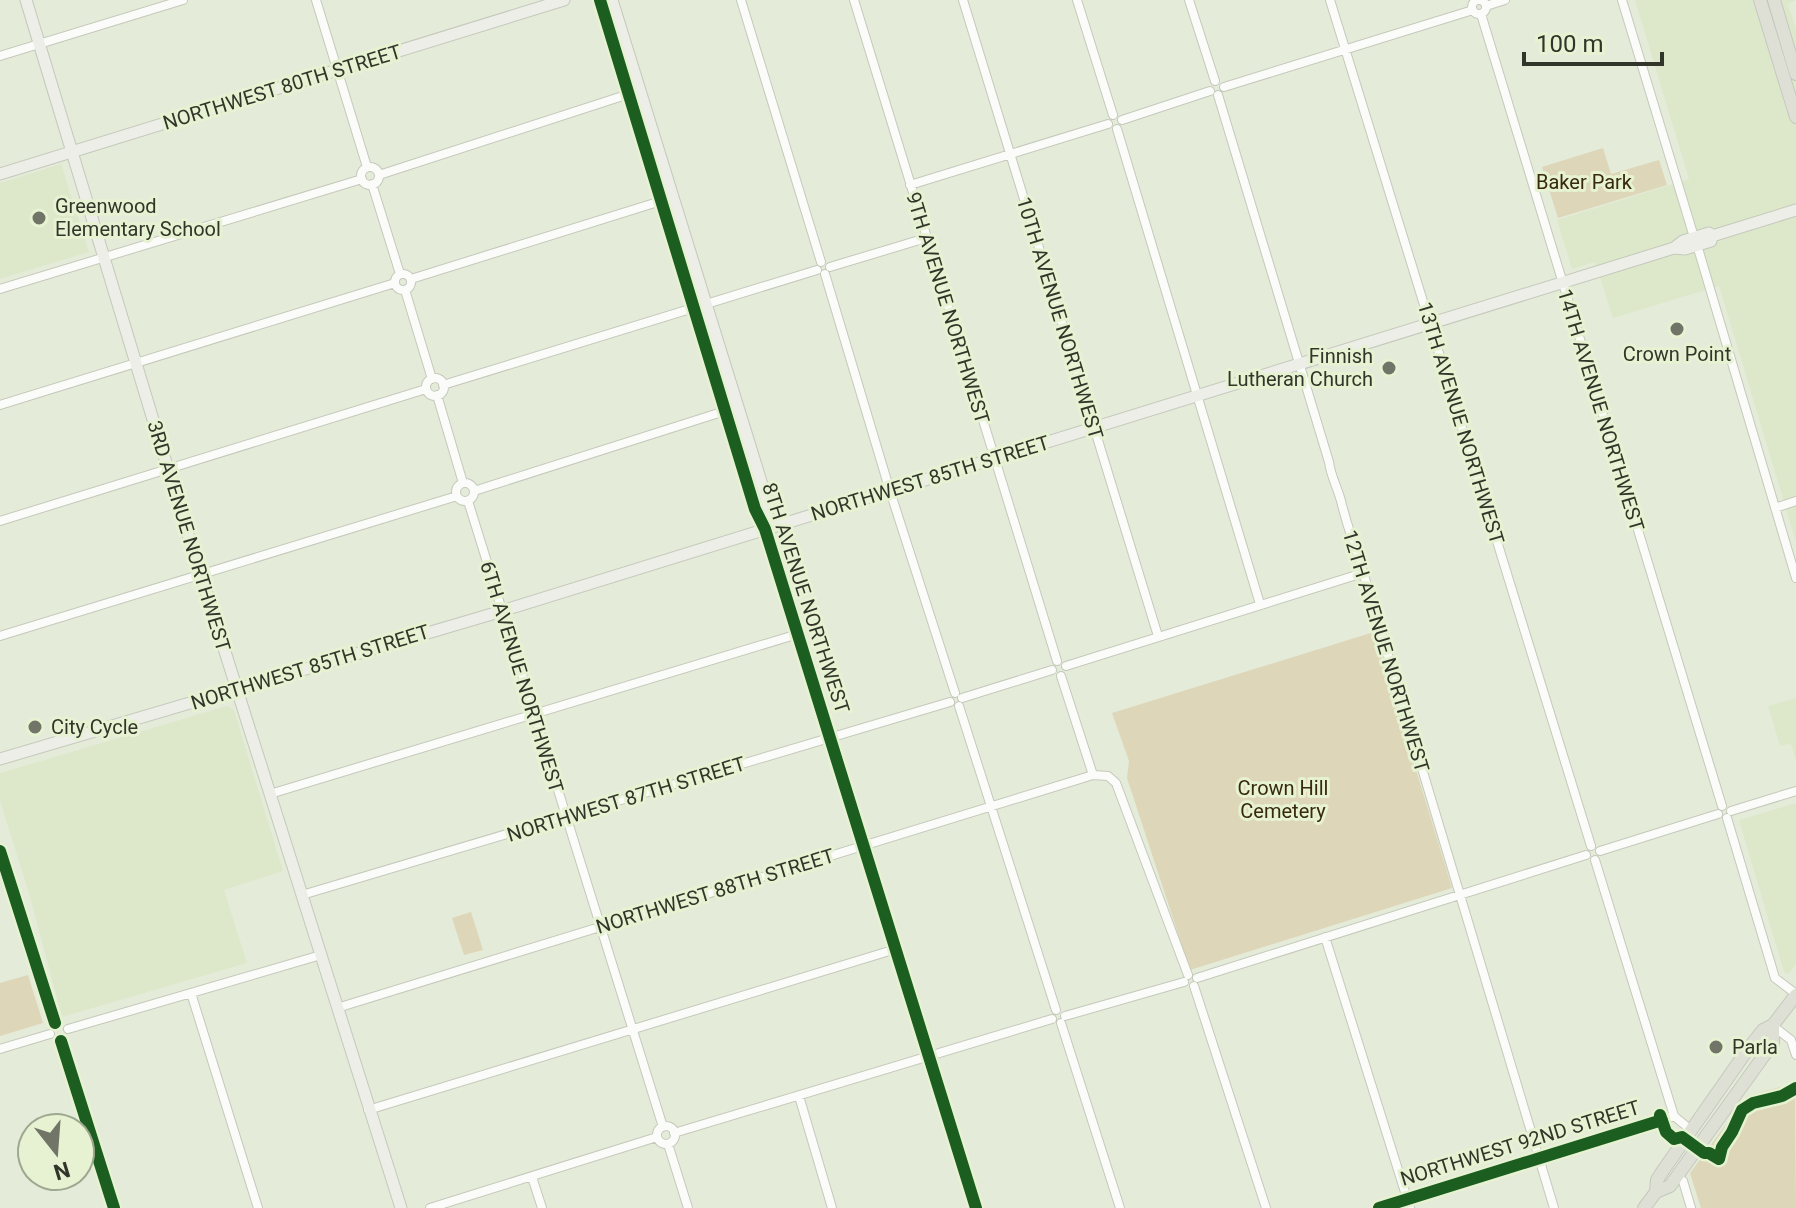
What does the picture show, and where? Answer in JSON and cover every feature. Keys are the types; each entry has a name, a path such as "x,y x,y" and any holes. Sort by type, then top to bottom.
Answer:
{"main road":[{"name":"3RD AVENUE NORTHWEST","path":"26,0 168,470 401,1208"},
{"name":"NORTHWEST 80TH STREET","path":"0,174 564,0"},
{"name":"8TH AVENUE NORTHWEST","path":"600,0 755,509 765,529 976,1208"},
{"name":"8TH AVENUE NORTHWEST","path":"612,0 768,504 765,529"},
{"path":"1760,0 1796,117"},
{"path":"1774,0 1796,74"},
{"path":"1765,15 1772,19 1780,38 1785,39"},
{"name":"NORTHWEST 85TH STREET","path":"0,759 502,611 1674,248 1685,249 1709,233 1712,236 1796,210"},
{"path":"1644,1208 1656,1192 1659,1177 1691,1130 1763,1030 1773,1025 1796,994"},
{"path":"1656,1192 1670,1186 1678,1176 1773,1043 1773,1025"}],"street":[{"path":"0,56 183,0"},
{"path":"316,0 367,167"},
{"path":"741,0 890,491 1120,1208"},
{"name":"9TH AVENUE NORTHWEST","path":"854,0 1054,666"},
{"name":"10TH AVENUE NORTHWEST","path":"963,0 1158,636"},
{"path":"1077,0 1260,604"},
{"path":"1189,0 1215,81 1219,81 1217,91"},
{"name":"13TH AVENUE NORTHWEST","path":"1330,0 1596,849"},
{"path":"1476,0 1482,1 1480,10"},
{"path":"910,185 1112,122 1121,126 1122,120 1505,0"},
{"path":"1622,0 1796,578"},
{"name":"14TH AVENUE NORTHWEST","path":"1480,10 1775,978 1796,994"},
{"name":"12TH AVENUE NORTHWEST","path":"1217,91 1329,462 1331,479 1354,542 1554,1208"},
{"path":"379,175 629,94"},
{"path":"367,167 374,168 379,175"},
{"path":"367,167 362,172 362,179 367,184 377,181 379,175"},
{"path":"0,289 362,179"},
{"path":"0,405 395,283 400,274 372,184"},
{"path":"411,279 661,201"},
{"path":"443,385 926,238"},
{"path":"400,274 406,274 411,279"},
{"path":"405,290 410,286 411,279"},
{"path":"395,283 397,288 405,290"},
{"path":"405,290 432,379"},
{"path":"432,379 439,379 443,385 437,395 430,394 426,389 427,382 432,379"},
{"path":"0,521 426,389"},
{"path":"437,395 463,483"},
{"path":"474,491 725,411"},
{"path":"463,483 471,485 474,491 474,496 468,501 460,500 457,496 457,488 463,483"},
{"path":"0,636 457,496"},
{"name":"6TH AVENUE NORTHWEST","path":"468,501 663,1127"},
{"path":"1775,508 1796,501"},
{"path":"1066,666 1363,573"},
{"path":"270,794 798,634"},
{"path":"1062,662 1066,672 1061,676 1055,674 1054,666 1062,662"},
{"name":"NORTHWEST 87TH STREET","path":"302,895 956,700 1054,666"},
{"path":"1061,676 1093,775 1108,776 1116,783 1200,998 1266,1208"},
{"name":"NORTHWEST 88TH STREET","path":"337,1008 1093,775"},
{"path":"1586,855 1587,850 1796,791"},
{"path":"1586,855 1589,860 1600,857 1596,849"},
{"path":"0,851 55,1023"},
{"path":"674,1133 1191,980 1586,855"},
{"path":"1595,860 1674,1116 1691,1130"},
{"path":"1325,937 1409,1204"},
{"path":"368,1110 896,949"},
{"path":"68,1029 321,955"},
{"path":"191,993 258,1208"},
{"path":"55,1023 63,1024 68,1029"},
{"path":"55,1023 50,1028 50,1034 53,1039 61,1041"},
{"path":"1773,1025 1791,1040 1796,1055"},
{"path":"61,1041 67,1036 68,1029"},
{"path":"0,1049 50,1034"},
{"path":"61,1041 114,1208"},
{"path":"799,1096 832,1208"},
{"name":"NORTHWEST 92ND STREET","path":"1379,1208 1409,1204 1674,1116"},
{"path":"663,1127 670,1128 674,1133 673,1140 668,1144 660,1142 657,1137 663,1127"},
{"path":"430,1208 657,1137"},
{"path":"668,1144 688,1208"},
{"path":"1678,1176 1683,1181 1691,1208"},
{"path":"532,1177 542,1208"}],"shaded area":[{"path":"1635,0 1796,0 1788,4 1796,29 1796,542 1719,286 1613,318 1595,262 1572,269 1557,220 1689,179"},
{"name":"Greenwood Elementary School","path":"61,164 89,252 0,279 0,183"},
{"path":"1796,698 1796,761 1791,744 1780,746 1768,706"},
{"path":"227,706 234,710 283,871 224,890 247,963 62,1017 0,801 0,773"},
{"path":"1796,803 1796,964 1789,974 1784,972 1739,820"}],"green space":[{"name":"Baker Park","path":"1603,148 1611,174 1659,160 1667,185 1558,218 1542,167"},
{"name":"Crown Hill Cemetery","path":"1374,632 1452,888 1190,970 1127,778 1129,761 1112,713"},
{"path":"471,912 483,950 464,955 452,918"},
{"path":"28,975 43,1023 0,1036 0,983"},
{"path":"1795,1083 1796,1208 1701,1208 1690,1173 1747,1096"}],"cycle path":[{"path":"600,0 755,509 765,529 976,1208"},
{"path":"0,851 55,1023"},
{"path":"61,1041 114,1208"},
{"path":"1660,1115 1666,1132 1674,1139 1682,1137 1704,1153 1719,1159 1742,1110 1796,1088"},
{"path":"1379,1208 1662,1120"}],"place":[{"name":"Greenwood Elementary School","path":"39,218"},
{"name":"Crown Point","path":"1677,329"},
{"name":"Finnish Lutheran Church","path":"1389,368"},
{"name":"City Cycle","path":"35,727"},
{"name":"Parla","path":"1716,1047"}]}
